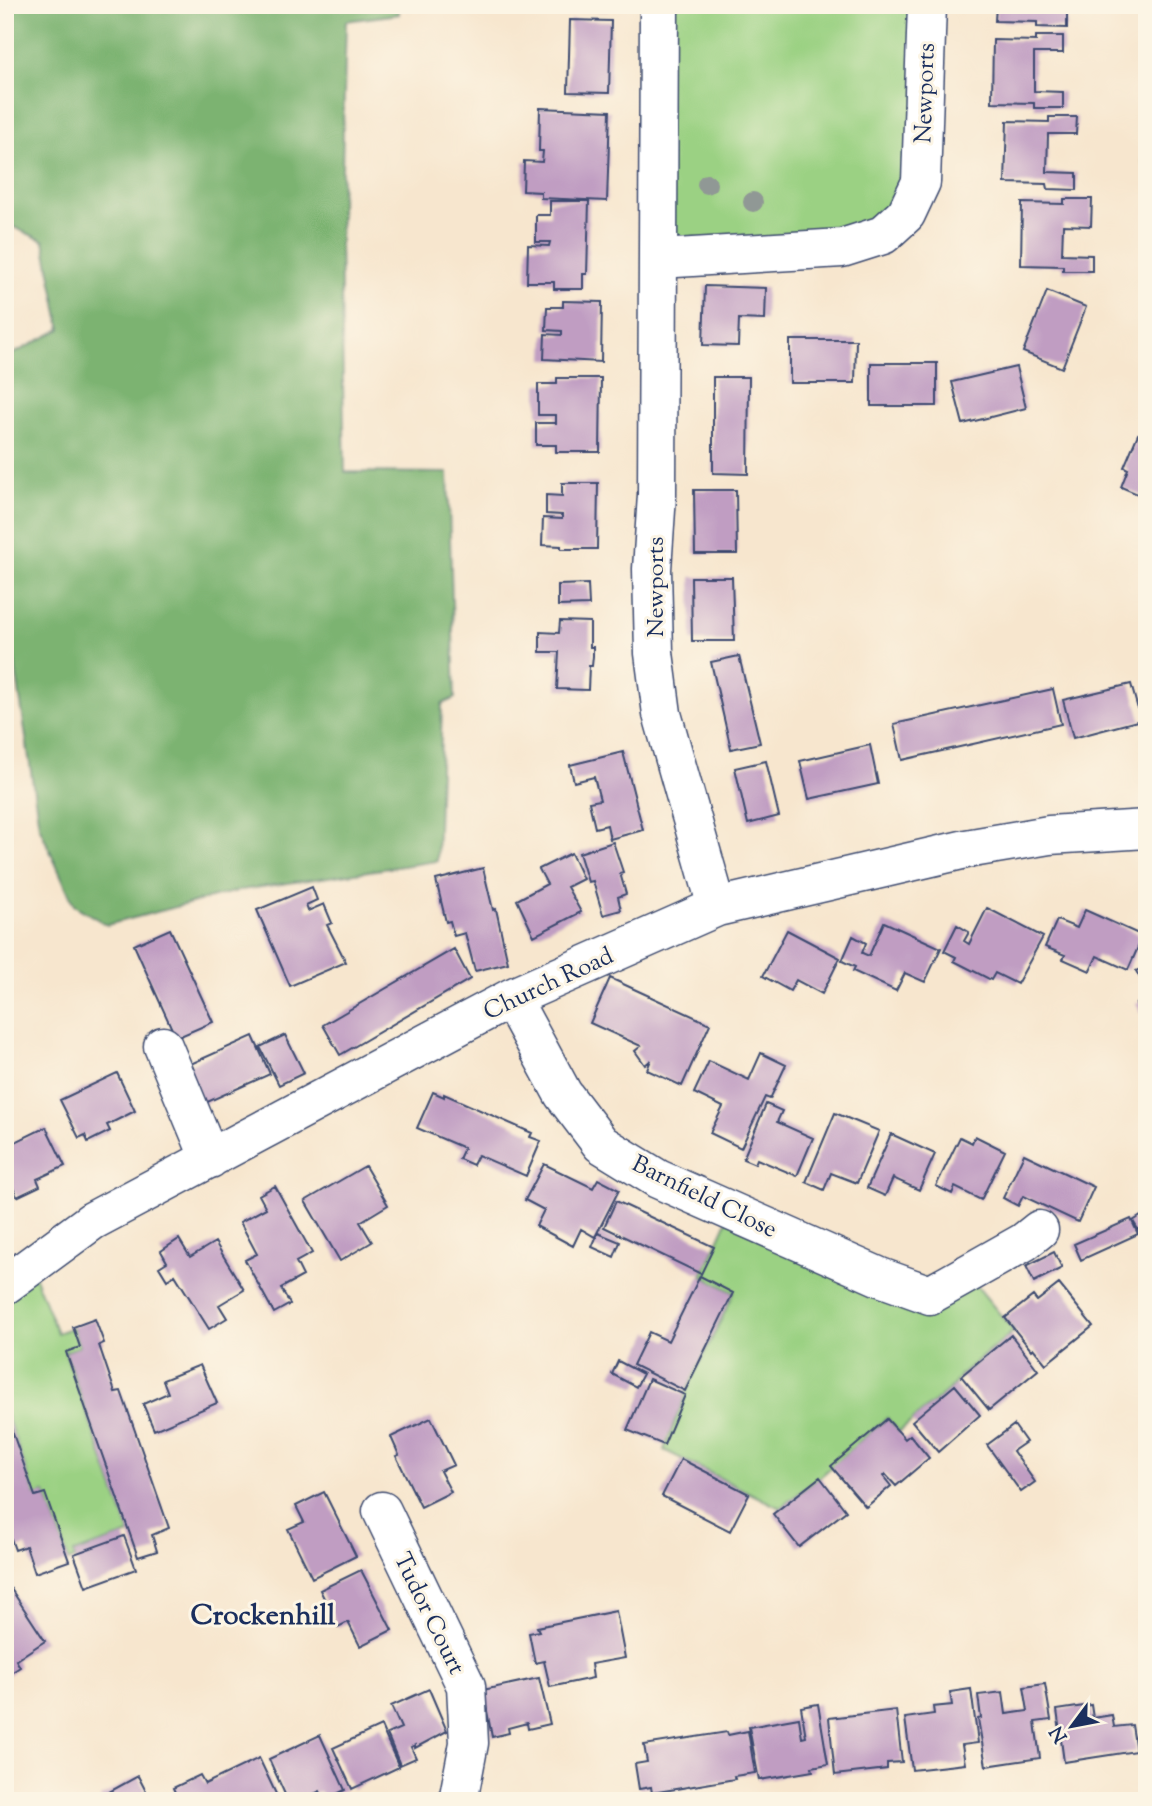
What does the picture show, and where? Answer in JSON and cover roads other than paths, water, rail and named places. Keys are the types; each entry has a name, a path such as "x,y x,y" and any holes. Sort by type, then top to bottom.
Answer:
{"street":[{"name":"Newports","path":"659,5 657,495 652,569 654,653 662,714 717,907"},
{"name":"Newports","path":"659,259 842,248 883,235 906,214 921,182 927,5"},
{"name":"Church Road","path":"5,1285 92,1221 511,998 717,907 966,849 1049,835 1147,829"},
{"name":"Barnfield Close","path":"511,998 563,1094 601,1144 658,1179 880,1277 930,1295 1024,1242 1039,1230"},
{"path":"163,1046 210,1158"},
{"name":"Tudor Court","path":"382,1511 466,1686 469,1743 458,1801"}],"district":[{"name":"Crockenhill","path":"263,1614"}]}
